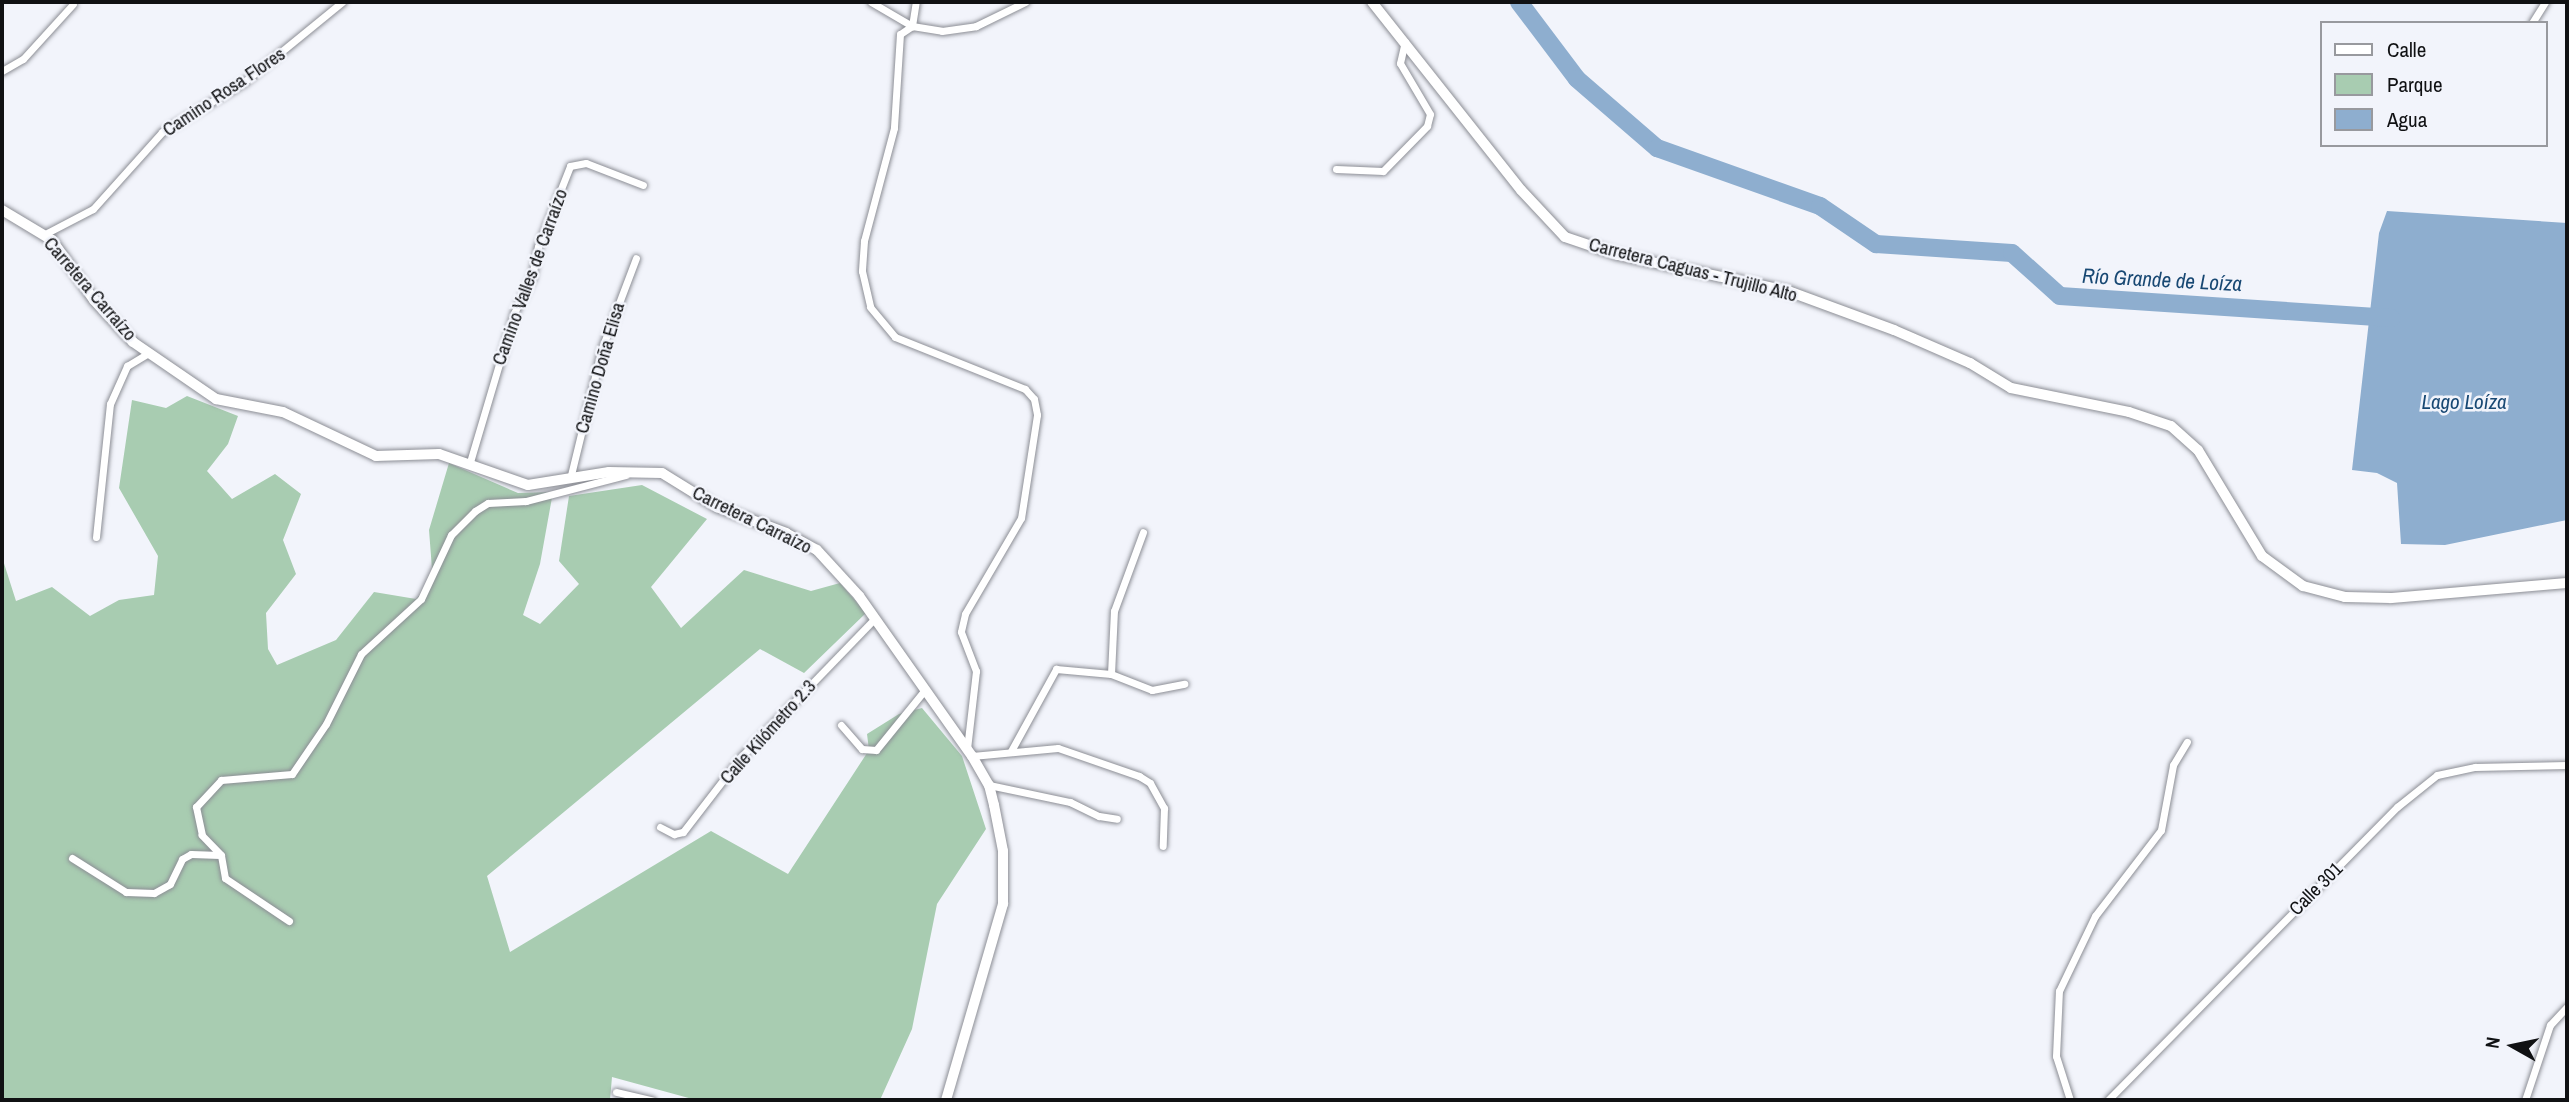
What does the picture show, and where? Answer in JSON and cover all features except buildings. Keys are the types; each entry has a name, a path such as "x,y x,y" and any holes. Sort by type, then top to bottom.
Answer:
{"street":[{"name":"Camino Rosa Flores","path":"43,235 93,209 163,132 244,82 342,2"},
{"path":"871,2 912,26 942,31 976,26 1025,2"},
{"path":"916,2 912,26 900,34 894,128 864,241 862,271 870,307 895,337 1025,389 1034,399 1037,415 1021,518 965,614 961,632 975,671 969,753 1075,751 1139,776 1150,783 1164,808 1163,846"},
{"name":"Carretera Caguas - Trujillo Alto","path":"1372,2 1521,190 1564,237 1618,255 1788,290 1894,330 1970,363 2011,387 2129,412 2171,426 2198,450 2262,556 2303,586 2345,597 2391,598 2567,583"},
{"path":"2533,21 2545,2"},
{"path":"2,71 23,59 73,4"},
{"path":"1336,169 1383,171 1427,126 1430,114 1400,63 1405,43"},
{"name":"Camino Valles de Carraízo","path":"470,462 513,313 532,276 538,247 570,166 586,163 643,185"},
{"name":"Carretera Carraízo","path":"2,210 52,240 94,300 149,353 216,399 283,412 376,456 439,454 470,462 528,485 636,473 662,473 717,507 786,533 817,550 874,619 989,785 1003,851 1003,904 946,1100"},
{"name":"Camino Doña Elisa","path":"570,479 602,348 636,258"},
{"path":"96,537 110,404 127,366 149,353"},
{"path":"289,921 225,878 220,855 202,835 196,807 221,780 292,774 337,703 347,675 361,654 421,600 451,535 475,511 488,503 526,501 636,473"},
{"path":"1111,674 1114,611 1143,532"},
{"name":"Calle Kilómetro 2.3","path":"660,827 674,834 683,832 740,758 874,619"},
{"path":"1011,751 1056,669 1111,674 1152,690 1184,684"},
{"path":"841,725 862,749 876,750 924,691"},
{"path":"2070,1100 2056,1056 2059,991 2095,916 2161,830 2173,765 2187,742"},
{"name":"Calle 301","path":"2108,1100 2397,807 2437,775 2475,767 2567,765"},
{"path":"989,785 1070,802 1099,816 1117,818"},
{"path":"72,858 126,892 154,894 170,884 182,859 191,854 220,855"},
{"path":"2525,1100 2550,1025 2567,1007"},
{"path":"616,1092 652,1100"}],"green space":[{"path":"187,396 238,416 228,444 207,471 232,499 275,474 301,494 283,540 296,574 266,613 268,649 277,665 336,640 374,592 416,599 433,582 429,530 449,463 518,493 553,492 540,564 523,615 540,624 579,584 559,561 569,496 642,485 707,519 651,587 681,628 744,570 811,591 840,583 866,613 804,673 760,649 487,876 510,952 711,831 788,874 869,750 867,734 899,714 922,708 962,756 986,829 937,904 912,1029 880,1100 696,1100 612,1077 610,1100 2,1100 2,557 16,601 52,587 90,616 119,600 154,595 158,556 119,488 132,400 166,408"}],"water":[{"name":"Lago Loíza","path":"2387,211 2567,223 2567,520 2445,545 2401,544 2397,483 2377,473 2352,470 2379,233"}],"waterway":[{"name":"Río Grande de Loíza","path":"1519,2 1577,79 1657,148 1820,206 1876,244 2012,253 2060,296 2391,318"}]}
